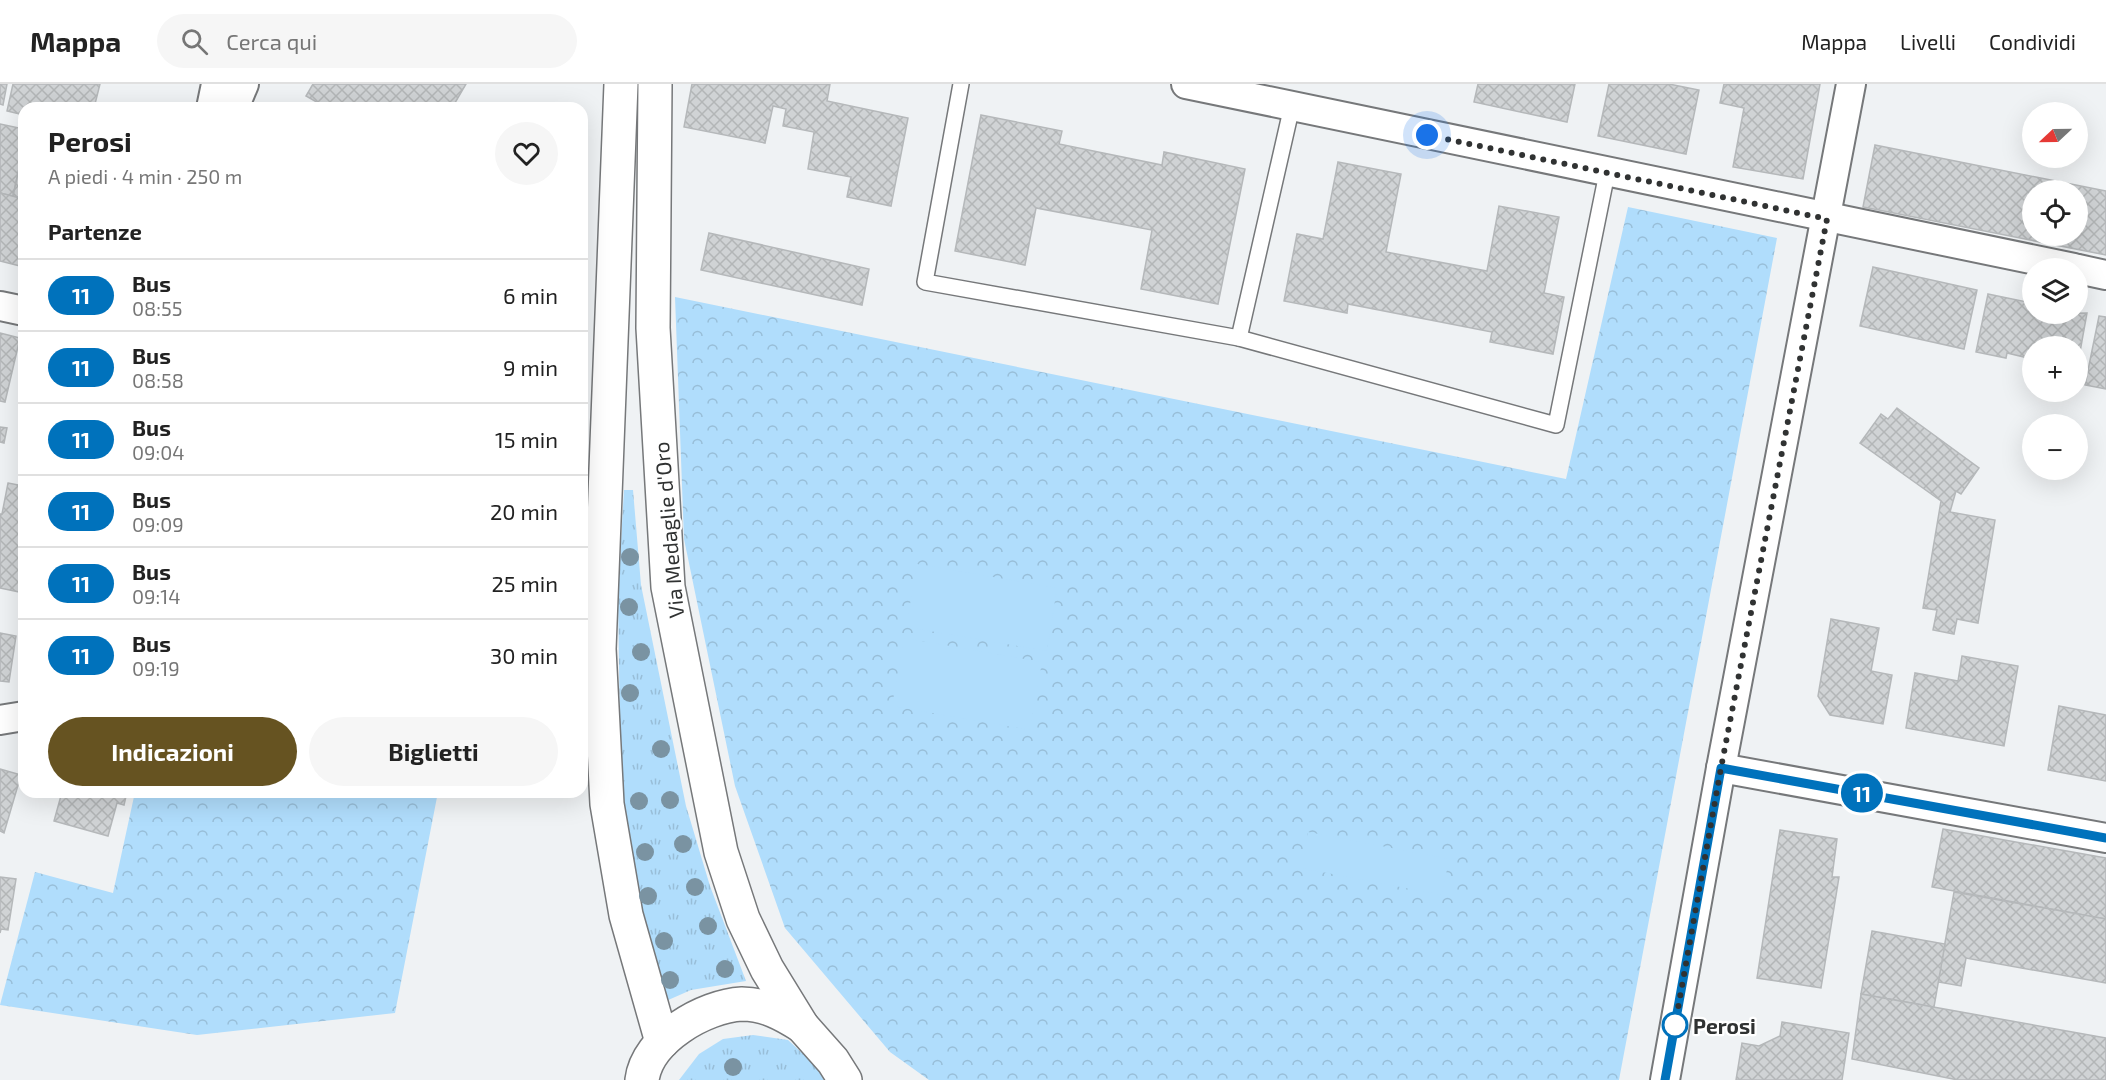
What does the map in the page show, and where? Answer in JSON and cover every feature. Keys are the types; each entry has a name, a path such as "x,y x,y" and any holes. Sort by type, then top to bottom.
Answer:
{"street":[{"path":"212,102 216,84"},
{"path":"236,102 243,84"},
{"path":"621,84 600,661 608,815 626,915 662,1042"},
{"name":"Via Medaglie d'Oro","path":"655,84 653,328 668,587 721,852 743,919 767,969 802,1026 833,1060 845,1080"},
{"path":"1186,84 2022,258"},
{"path":"1665,1080 1721,768 1851,84"},
{"path":"2088,271 2106,275"},
{"path":"0,306 18,310"},
{"path":"0,720 18,717"},
{"path":"1721,768 2106,838"},
{"name":"Via Medaglie d'Oro","path":"642,1080 646,1065 662,1042 688,1023 706,1014 741,1004 776,1010 802,1026"}],"lane":[{"path":"961,84 926,282 1239,338 1556,425 1607,173"},
{"path":"1239,338 1292,106"}],"green space":[{"path":"1628,207 1777,238 1619,1080 929,1080 890,1052 785,928 735,786 684,539 675,297 1566,479"},
{"path":"624,490 633,490 641,585 686,806 710,886 746,981 691,990 666,1001 652,959 627,851 620,735 618,593"},
{"path":"917,564 1057,588 1047,651 906,627"},
{"path":"904,638 1042,662 1030,730 892,706"},
{"path":"134,798 437,798 395,1013 197,1035 0,1005 35,872 113,893"},
{"path":"1308,832 1449,859 1442,895 1301,868"},
{"path":"753,1035 788,1040 815,1065 824,1080 679,1080 699,1054 723,1039"}],"building":[{"path":"0,84 7,84 3,105 0,104"},
{"path":"13,84 100,84 96,102 18,102 18,114 7,111"},
{"path":"313,84 466,84 456,102 316,102 306,96"},
{"path":"692,84 830,84 827,101 908,118 891,206 847,197 851,177 808,169 814,132 783,126 786,109 773,106 765,143 684,127"},
{"path":"1478,84 1575,84 1567,122 1474,102"},
{"path":"1609,84 1669,84 1699,90 1686,154 1598,136"},
{"path":"1724,84 1820,84 1803,179 1733,167 1744,108 1720,103"},
{"path":"981,115 1062,131 1059,144 1162,165 1164,152 1245,169 1218,304 1141,289 1152,230 1036,208 1025,265 955,251"},
{"path":"0,124 18,128 18,173 13,196 0,193"},
{"path":"1875,145 2051,180 2022,180 2022,238 1863,207"},
{"path":"1338,162 1401,174 1386,252 1487,271 1499,206 1559,217 1544,293 1564,297 1553,354 1490,342 1492,332 1348,304 1347,313 1284,301 1297,234 1323,239"},
{"path":"18,173 18,197 13,196"},
{"path":"2088,187 2106,191 2106,255 2060,246 2088,246"},
{"path":"0,193 18,198 18,266 0,261"},
{"path":"709,233 869,269 862,305 701,270"},
{"path":"1873,267 1977,290 1964,349 1860,326"},
{"path":"1988,294 2022,301 2022,324 2085,324 2083,336 2022,336 2022,357 2007,353 2006,358 1976,352"},
{"path":"2099,316 2106,317 2106,389 2088,386 2088,370"},
{"path":"0,333 18,338 18,347 5,402 0,401"},
{"path":"1897,408 1979,468 1961,494 1956,491 1950,512 1995,520 1978,623 1957,619 1954,634 1933,630 1937,610 1923,608 1941,501 1860,443 1881,414 1888,419"},
{"path":"0,427 7,428 4,443 0,442"},
{"path":"8,483 18,485 18,592 0,588 0,514 2,514"},
{"path":"1831,619 1879,628 1871,671 1892,675 1883,724 1830,715 1818,696"},
{"path":"0,633 16,636 9,682 0,681"},
{"path":"1962,656 2018,666 2004,746 1906,728 1915,673 1958,681"},
{"path":"2059,706 2106,715 2106,781 2048,770"},
{"path":"0,769 18,774 18,785 4,833 0,831"},
{"path":"60,798 126,798 124,805 117,803 108,836 54,821"},
{"path":"1943,829 2106,858 2106,919 1932,887"},
{"path":"1780,830 1837,839 1832,877 1839,877 1821,988 1757,978"},
{"path":"0,877 16,879 8,930 1,929 0,933"},
{"path":"1954,892 2106,919 2106,983 1966,958 1961,986 1938,982"},
{"path":"1872,931 1945,944 1934,1007 1861,994"},
{"path":"1861,994 2106,1038 2106,1080 1958,1080 1852,1059"},
{"path":"1782,1022 1849,1033 1842,1080 1736,1080 1742,1043 1759,1046 1780,1036"}],"bus line":[{"name":"11","path":"1665,1080 1721,768 2106,838"}],"place":[{"name":"Perosi","path":"1675,1025"}],"route":[{"path":"1427,135 1827,219 1721,768 1675,1025"}]}
